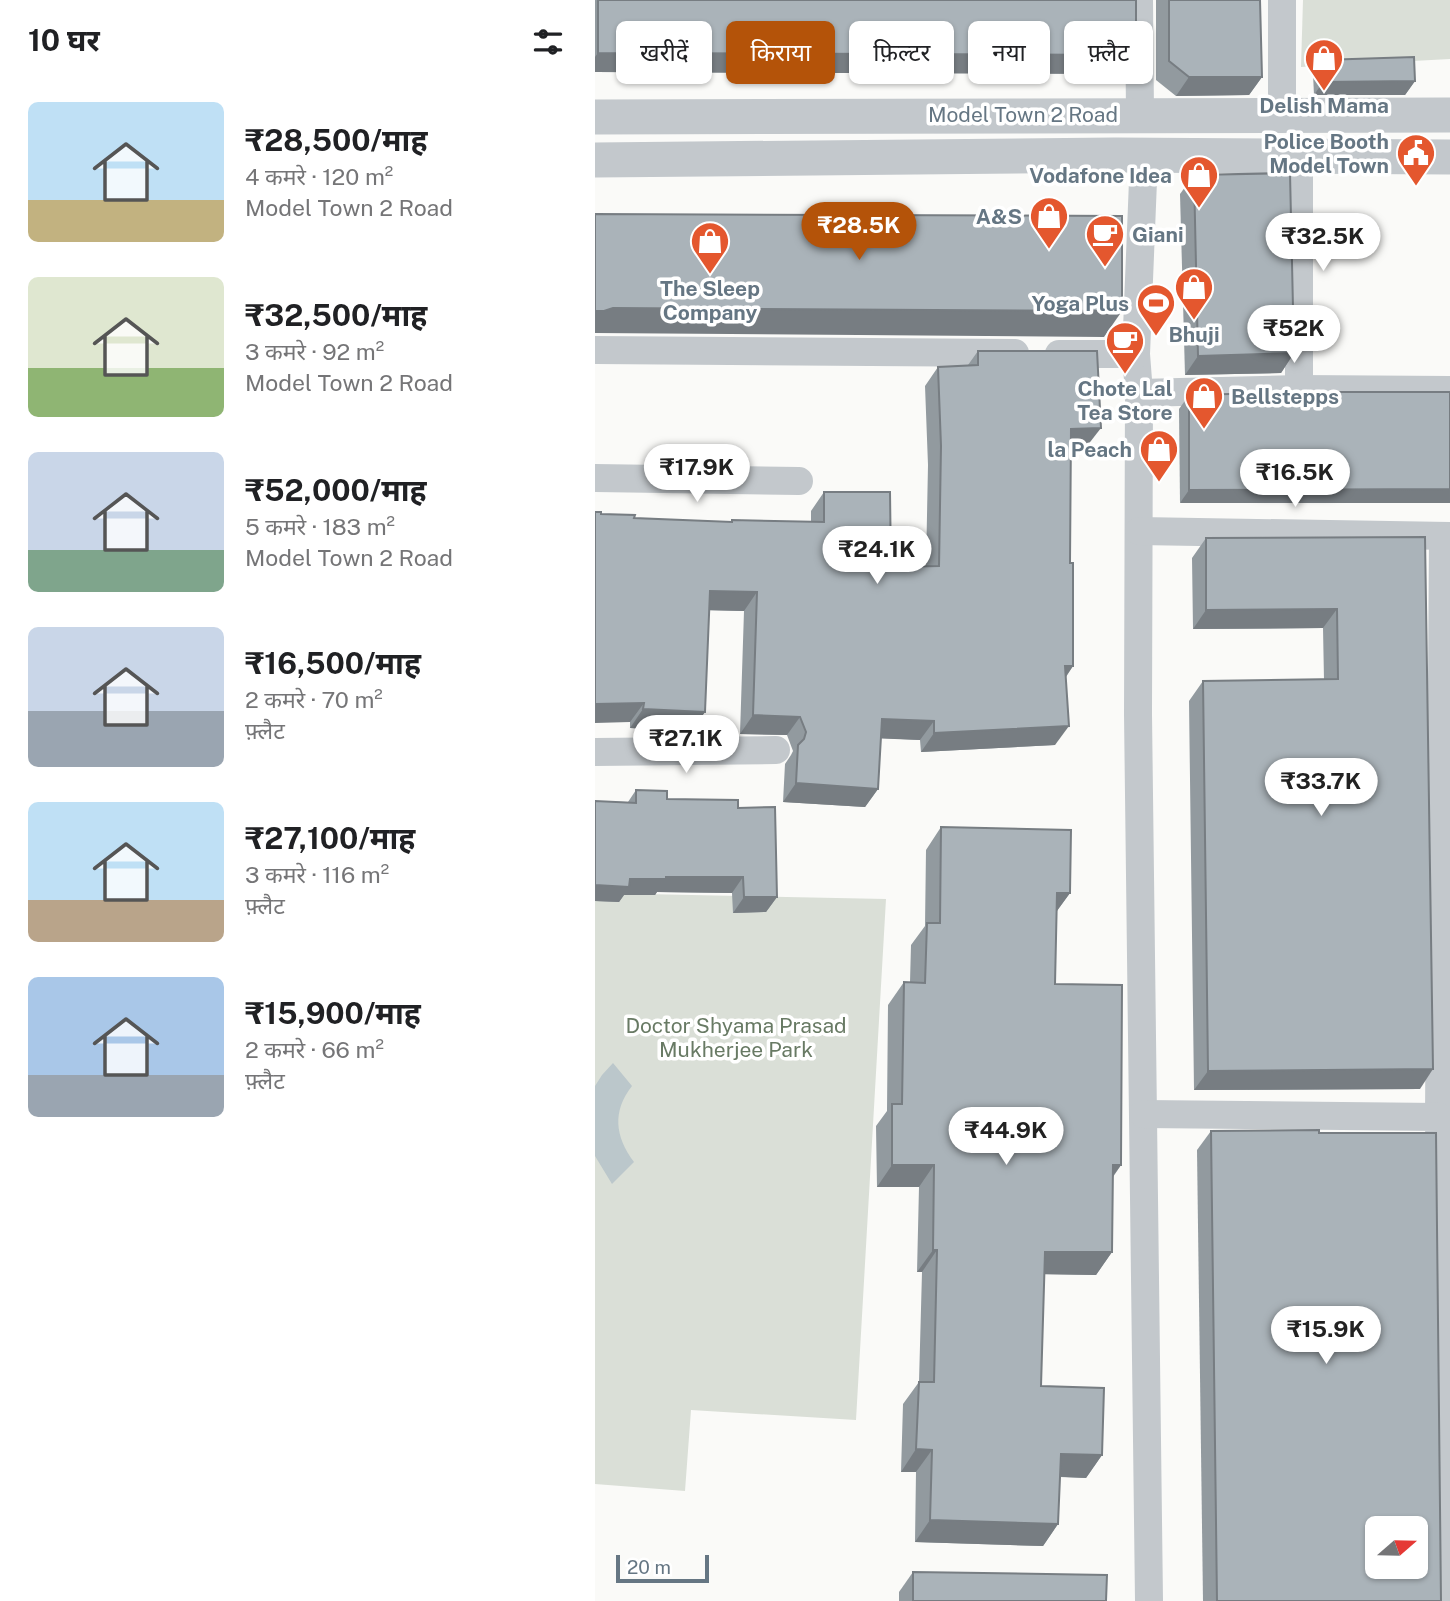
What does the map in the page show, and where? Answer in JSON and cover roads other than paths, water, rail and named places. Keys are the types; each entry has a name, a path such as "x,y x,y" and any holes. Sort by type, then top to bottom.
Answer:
{"street":[{"path":"1139,0 1140,114"},
{"path":"1282,0 1282,116"},
{"name":"Model Town 2 Road","path":"595,117 1450,115"},
{"path":"1143,156 1136,354 1139,393 1138,714 1149,1601"},
{"path":"1299,156 1299,389"},
{"name":"Model Town 2 Road","path":"595,160 1450,157"},
{"path":"595,350 1136,354"},
{"path":"1139,393 1299,389 1450,390"},
{"path":"595,478 799,481"},
{"path":"1139,531 1447,536 1443,1601"},
{"path":"595,752 776,750"},
{"path":"1143,1114 1445,1118"}],"place":[{"name":"Delish Mama","path":"1324,92"},
{"name":"Police Booth Model Town","path":"1416,187"},
{"name":"Vodafone Idea","path":"1199,209"},
{"name":"A&S","path":"1049,250"},
{"name":"Giani","path":"1105,268"},
{"name":"The Sleep Company","path":"710,275"},
{"name":"Bhuji","path":"1194,321"},
{"name":"Yoga Plus","path":"1156,337"},
{"name":"Chote Lal Tea Store","path":"1125,375"},
{"name":"Bellstepps","path":"1204,430"},
{"name":"la Peach","path":"1159,483"}],"park label":[{"name":"Doctor Shyama Prasad Mukherjee Park","path":"736,1037"}]}
